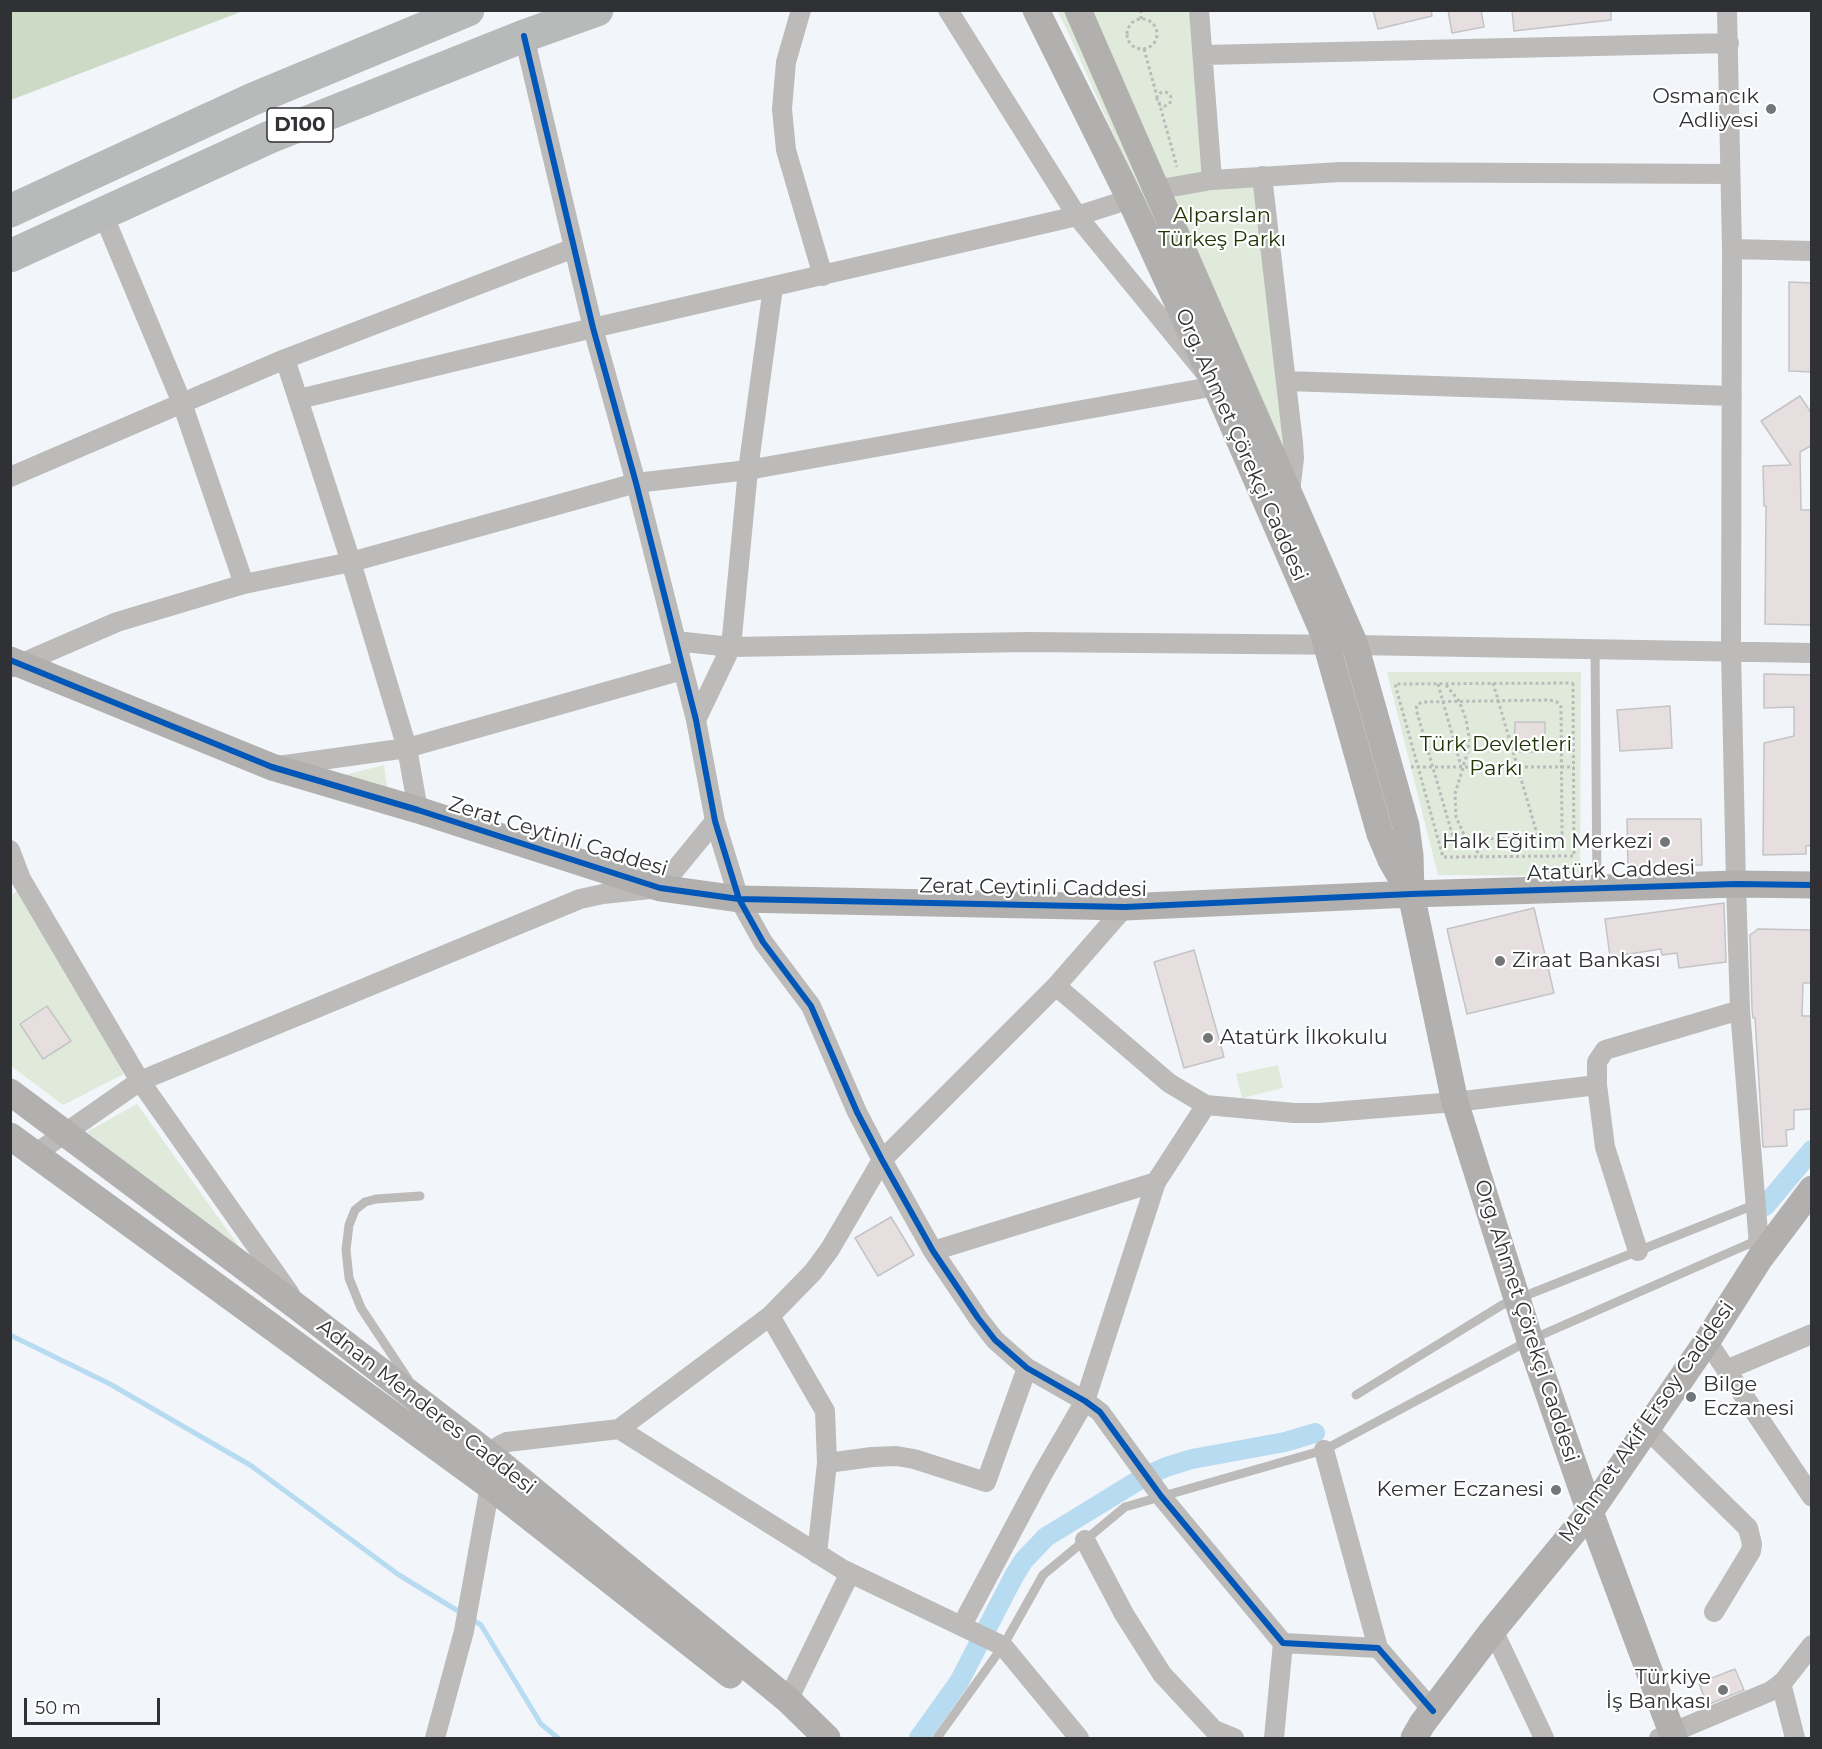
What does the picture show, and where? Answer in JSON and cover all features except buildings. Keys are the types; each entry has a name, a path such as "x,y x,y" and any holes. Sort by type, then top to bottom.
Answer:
{"highway":[{"name":"D100","path":"10,211 253,99 468,10"},
{"name":"D100","path":"10,256 270,137 524,36 597,10"}],"main road":[{"name":"Org. Ahmet Çörekçi Caddesi","path":"1078,10 1155,190 1278,497 1328,645 1380,834 1390,860 1411,894"},
{"name":"Org. Ahmet Çörekçi Caddesi","path":"1036,11 1130,199 1216,386 1278,497 1355,645 1391,766 1409,843 1411,894 1455,1101 1530,1341 1668,1737"},
{"name":"Zerat Ceytinli Caddesi","path":"14,664 273,767 418,810 660,888 739,899 1125,907 1411,894"},
{"name":"Atatürk Caddesi","path":"1411,894 1736,884 1812,885"},
{"name":"Adnan Menderes Caddesi","path":"10,1092 300,1309 495,1459 788,1700 827,1738"},
{"name":"Adnan Menderes Caddesi","path":"10,1136 490,1486 777,1713 814,1738"},
{"name":"Mehmet Akif Ersoy Caddesi","path":"1414,1738 1493,1630 1590,1512 1707,1341 1759,1249 1782,1229 1812,1189"}],"street":[{"path":"801,10 786,62 782,109 786,150 823,276"},
{"path":"14,664 117,622 244,585 351,562 636,483 748,470 1216,386 1077,216 948,10"},
{"path":"1199,10 1212,180"},
{"path":"1728,11 1732,249 1731,651 1736,884 1740,1010 1759,1249"},
{"path":"524,36 593,328 636,483 696,720 715,821 739,899 763,942 811,1006 857,1112 882,1160 933,1251 978,1318 995,1340 1027,1368 1085,1401 1106,1418 1157,1490 1283,1643 1274,1738"},
{"path":"1203,55 1729,43"},
{"path":"1155,190 1212,180 1340,172 1730,174"},
{"path":"1262,176 1294,458 1278,497"},
{"path":"299,399 1077,216 1130,199"},
{"path":"103,214 182,403 244,585"},
{"path":"10,477 285,359 574,248"},
{"path":"1732,249 1812,251"},
{"path":"696,720 731,647 748,470 773,287"},
{"path":"285,359 351,562 407,748 418,810"},
{"path":"1286,381 1732,396"},
{"path":"676,641 731,647 1028,642 1812,653"},
{"path":"273,767 407,748 683,670"},
{"path":"35,1154 140,1081 580,899 603,894 660,888 715,821"},
{"path":"10,850 16,882 140,1081 300,1309"},
{"path":"435,1738 464,1631 499,1446 507,1442 619,1429 770,1316 813,1272 830,1249 882,1160 1056,986 1125,907"},
{"path":"1056,986 1169,1083 1206,1105 1308,1113 1455,1101 1597,1085"},
{"path":"1638,1251 1605,1147 1597,1085 1597,1062 1605,1050 1740,1010"},
{"path":"962,1625 1042,1475 1085,1401 1156,1182 1206,1105"},
{"path":"933,1251 1156,1182"},
{"path":"770,1316 825,1411 827,1463 818,1554"},
{"path":"1726,1370 1812,1334"},
{"path":"1707,1341 1812,1497"},
{"path":"827,1463 896,1456 914,1459 986,1482 1027,1368"},
{"path":"1646,1428 1748,1528 1752,1544 1751,1551 1714,1612"},
{"path":"619,1429 850,1573 1003,1646 1079,1738"},
{"path":"1324,1450 1378,1648 1433,1711"},
{"path":"1085,1540 1124,1614 1162,1674 1212,1734 1234,1738"},
{"path":"788,1700 850,1573"},
{"path":"1493,1630 1544,1738"},
{"path":"1283,1643 1378,1648"},
{"path":"1668,1737 1771,1691 1781,1683 1812,1645"},
{"path":"1781,1683 1795,1738"}],"lane":[{"path":"1595,649 1597,888"},
{"path":"413,1396 410,1383 357,1301 349,1278 346,1250 349,1225 355,1210 364,1202 376,1198 420,1196"},
{"path":"1356,1395 1496,1308 1516,1298 1754,1205"},
{"path":"937,1738 1003,1646 1042,1575 1125,1507 1157,1490 1324,1450 1530,1341 1759,1249"}],"path":[{"path":"1141,10 1142,19"},
{"path":"1142,19 1151,21 1158,35 1153,44 1144,49 1131,44 1127,35 1133,22 1142,19"},
{"path":"1144,49 1182,184"},
{"path":"1162,93 1171,97 1170,103 1166,105 1158,101 1162,93"},
{"path":"1493,683 1538,838"},
{"path":"1493,683 1574,683 1574,856 1443,857 1395,684 1493,683"},
{"path":"1438,684 1462,767"},
{"path":"1444,684 1459,701 1466,719 1469,737 1456,786 1454,805 1458,822 1466,839 1482,857"},
{"path":"1552,700 1561,707 1563,832 1556,837 1466,839 1454,838 1451,834 1416,707 1422,702 1498,701 1552,700"},
{"path":"1391,766 1574,767"}],"green space":[{"path":"11,10 243,10 243,11 11,100"},
{"path":"1057,11 1067,11 1275,497 1067,30"},
{"name":"Alparslan Türkeş Parkı","path":"1078,11 1199,11 1212,180 1262,176 1290,492"},
{"name":"Türk Devletleri Parkı","path":"1387,672 1581,672 1580,876 1438,875"},
{"path":"384,765 388,795 329,779"},
{"path":"20,889 124,1074 63,1105 11,1066 11,895"},
{"path":"1278,1065 1283,1088 1242,1098 1236,1074"},
{"path":"137,1104 245,1255 87,1132"}],"waterway":[{"path":"1765,1206 1812,1150"},
{"path":"10,1335 110,1384 250,1465 399,1575 481,1625 541,1724 558,1738"},
{"path":"919,1738 959,1682 1024,1560 1046,1537 1144,1477 1166,1467 1192,1459 1285,1442 1315,1433"}],"cycle path":[{"path":"524,36 593,328 636,483 696,720 715,821 739,899 763,942 811,1006 857,1112 933,1251 995,1340 1027,1368 1100,1412 1161,1496 1283,1643 1378,1648 1433,1711"},
{"path":"10,660 272,767 418,810 660,888 739,899 1125,907 1411,894 1736,884 1812,885"}],"place":[{"name":"Osmancık Adliyesi","path":"1771,109"},
{"name":"Halk Eğitim Merkezi","path":"1665,842"},
{"name":"Ziraat Bankası","path":"1500,961"},
{"name":"Atatürk İlkokulu","path":"1208,1038"},
{"name":"Bilge Eczanesi","path":"1691,1397"},
{"name":"Kemer Eczanesi","path":"1556,1490"},
{"name":"Türkiye İş Bankası","path":"1723,1690"}]}
